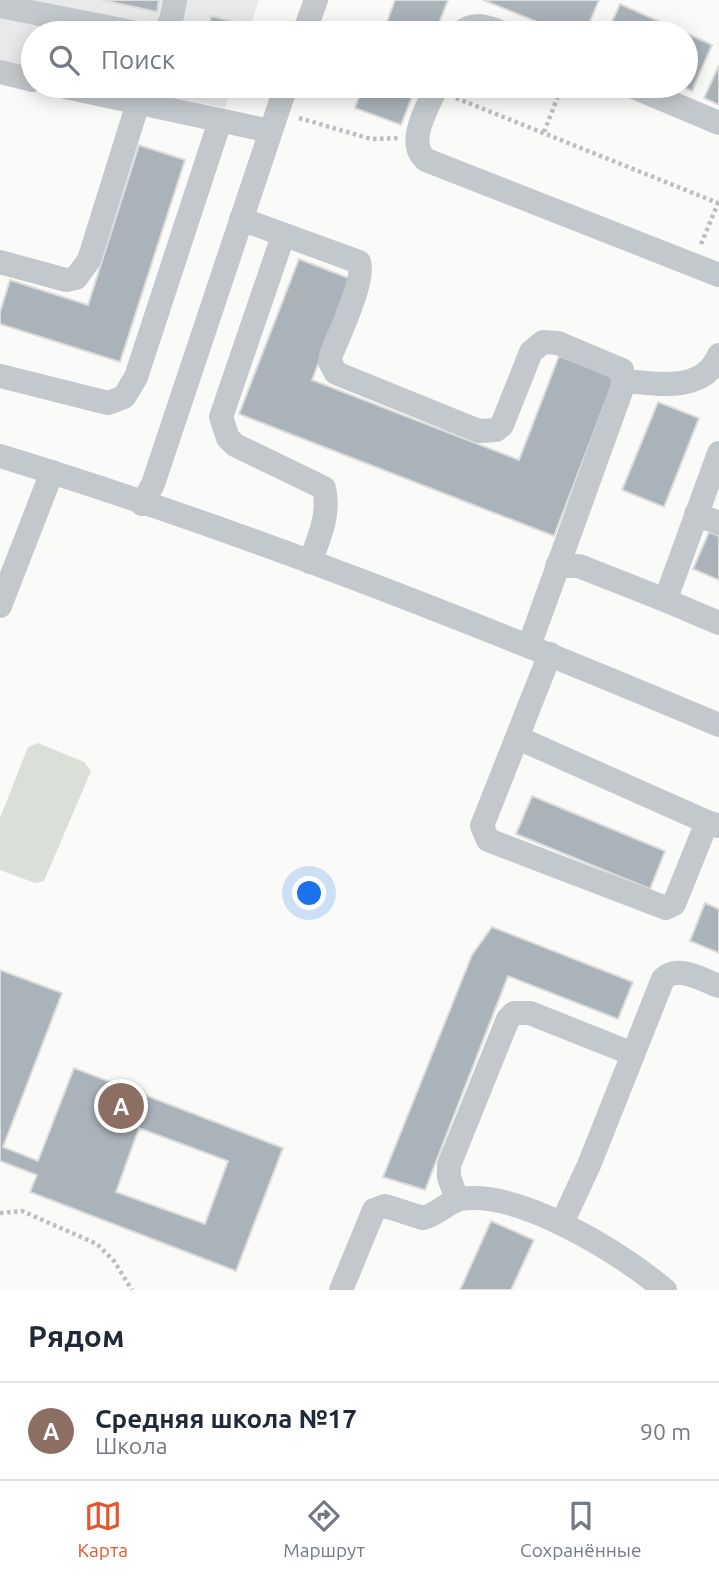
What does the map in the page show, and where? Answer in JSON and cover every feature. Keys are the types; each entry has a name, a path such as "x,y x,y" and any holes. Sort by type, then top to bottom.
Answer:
{"street":[{"path":"171,21 175,0"},
{"path":"308,21 316,0"},
{"path":"0,6 76,21"},
{"path":"0,72 21,77"},
{"path":"115,98 220,121 272,125"},
{"path":"142,504 153,484 282,98"},
{"path":"433,98 416,141 419,154 426,160 719,275"},
{"path":"660,98 719,123"},
{"path":"0,262 66,280 81,273 89,260 138,103"},
{"path":"0,376 108,403 124,397 136,377 220,121"},
{"path":"241,219 359,262 361,268 331,355 332,368 343,376 488,432 502,425 531,352 542,342 550,340 622,370 625,381 556,566 517,738 482,826 488,840 666,908 674,904 713,824 517,738"},
{"path":"283,236 221,417 228,438 235,445 324,488 324,524 310,562"},
{"path":"625,381 675,384 693,381 704,376 719,355"},
{"path":"660,598 668,593 708,519 719,453"},
{"path":"0,456 310,562 539,650 719,725"},
{"path":"0,606 52,472"},
{"path":"556,566 579,566 719,622"},
{"path":"562,1223 589,1165 659,987 669,973 677,972 719,986"},
{"path":"457,1200 449,1177 449,1165 508,1019 513,1013 530,1013 633,1054"},
{"path":"341,1290 374,1210 385,1206 423,1219 457,1200 488,1200 562,1223 642,1271 665,1290"}],"path":[{"path":"461,98 718,201 693,265"},
{"path":"544,132 557,98"},
{"path":"272,125 306,117 371,139 416,141"},
{"path":"0,1213 22,1212 97,1244 114,1261 132,1290"}],"shaded area":[{"path":"0,0 259,0 252,21 21,21 21,65 0,60"},
{"path":"176,98 228,98 225,108"},
{"path":"38,743 84,762 91,771 44,881 35,883 0,870 0,818 28,747"}],"building":[{"path":"102,0 159,0 157,12"},
{"path":"395,0 448,0 440,21 387,21"},
{"path":"483,0 599,0 590,21 535,21"},
{"path":"620,4 658,21 612,21"},
{"path":"211,16 232,21 210,21"},
{"path":"698,39 712,45 698,77"},
{"path":"719,65 719,105 704,98"},
{"path":"359,98 411,98 401,125 355,108"},
{"path":"139,145 185,160 120,362 0,324 0,312 10,280 88,305"},
{"path":"299,259 351,279 312,380 519,460 559,356 615,377 554,536 239,414"},
{"path":"658,402 699,418 664,507 622,490"},
{"path":"709,532 719,536 719,580 693,569"},
{"path":"532,796 665,851 650,889 516,834"},
{"path":"705,903 719,909 719,953 690,941"},
{"path":"492,927 633,982 618,1019 508,976 425,1190 383,1177 472,955"},
{"path":"0,970 62,993 3,1147 38,1161 74,1068 283,1148 236,1271 30,1192 37,1175 0,1161","holes":["139,1128 228,1161 205,1224 116,1192"]},
{"path":"491,1221 534,1240 511,1290 460,1290"}],"place":[{"name":"Средняя школа №17","path":"121,1106"}]}
